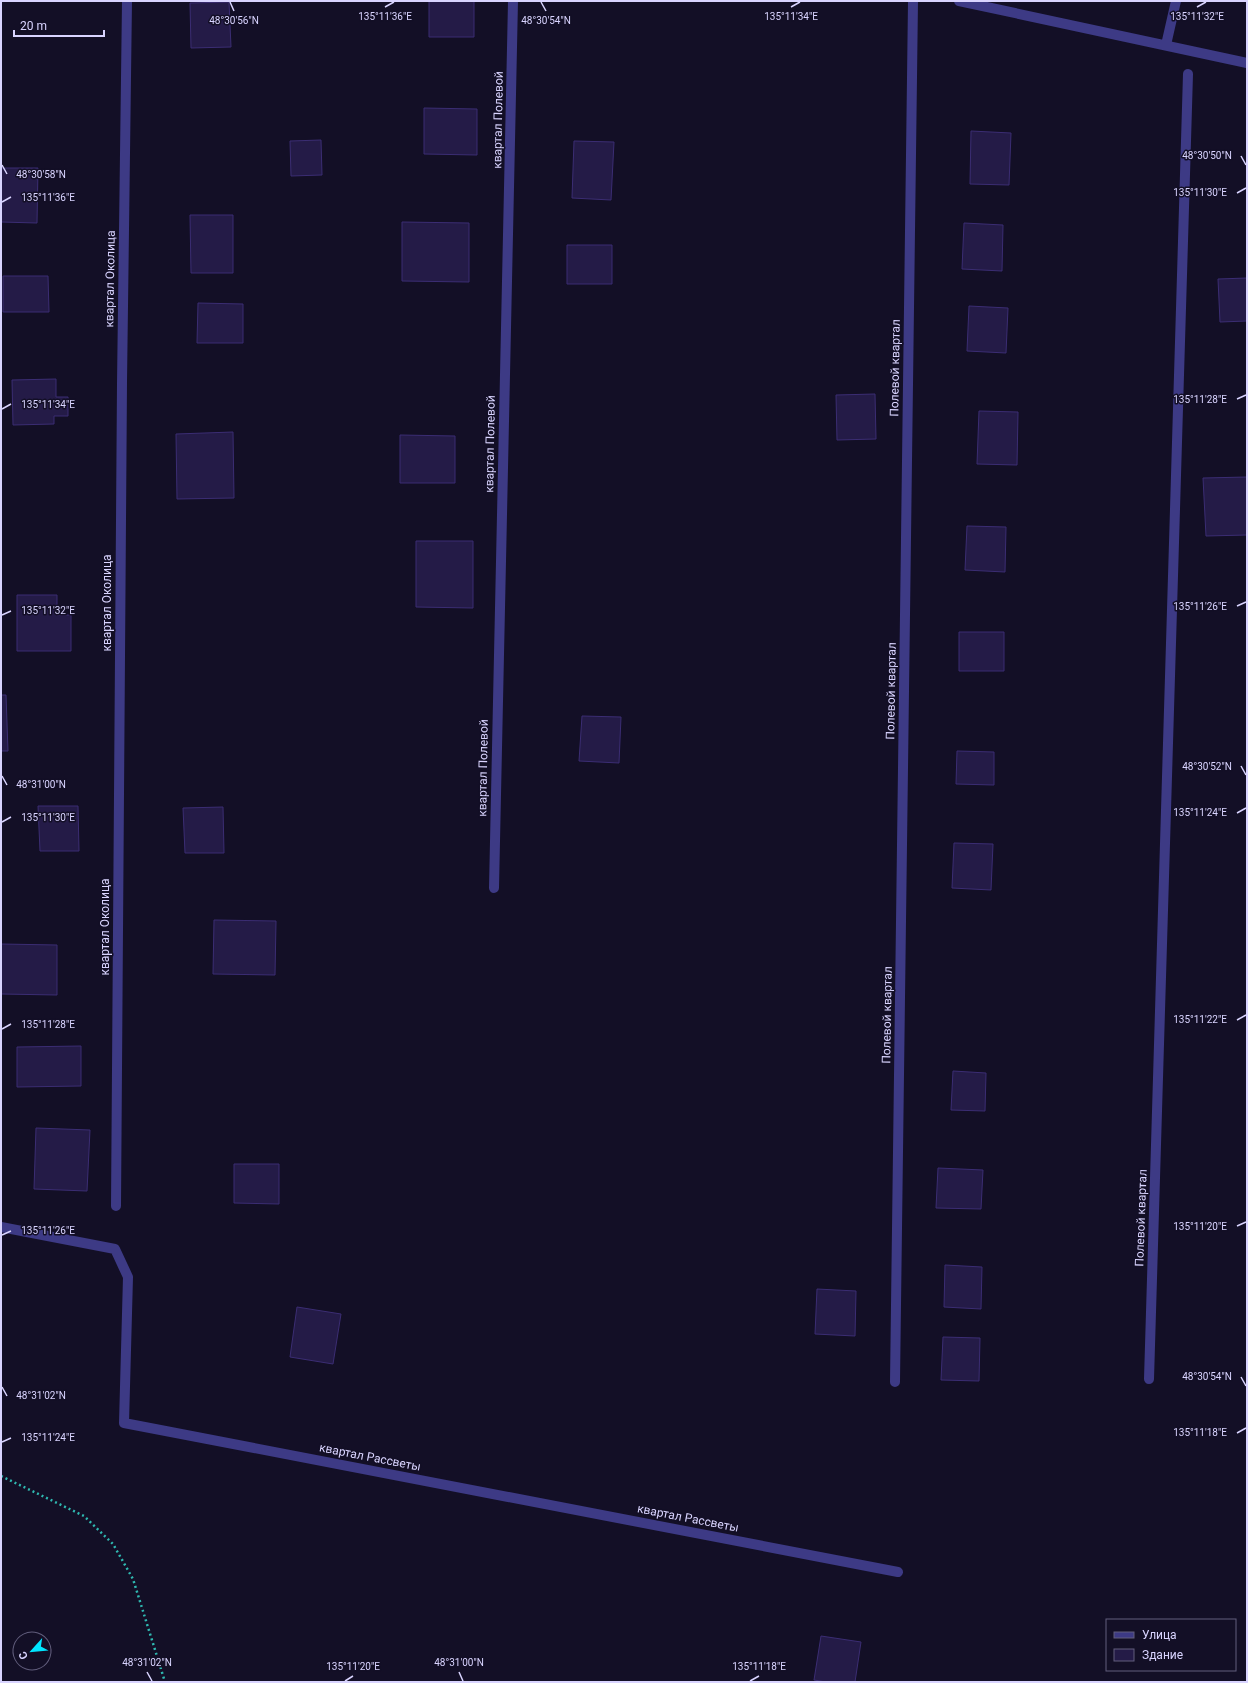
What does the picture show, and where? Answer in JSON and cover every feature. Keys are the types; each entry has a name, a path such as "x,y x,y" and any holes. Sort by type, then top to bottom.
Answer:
{"street":[{"name":"квартал Околица","path":"116,1206 121,391 127,1"},
{"name":"квартал Полевой","path":"494,888 513,1"},
{"name":"Полевой квартал","path":"895,1382 913,1"},
{"path":"959,1 1247,63"},
{"path":"1166,45 1176,1"},
{"name":"Полевой квартал","path":"1149,1379 1188,74"},
{"name":"квартал Рассветы","path":"1,1227 115,1249 128,1277 124,1423 898,1572"}],"path":[{"path":"1,1476 84,1516 113,1544 133,1579 165,1682"}],"building":[{"path":"429,1 474,1 474,37 429,37"},
{"path":"229,2 231,47 191,48 190,3"},
{"path":"424,108 477,109 477,155 424,154"},
{"path":"971,131 1011,133 1009,185 970,184"},
{"path":"321,140 322,175 291,176 290,141"},
{"path":"574,141 614,142 611,200 572,198"},
{"path":"1,168 38,168 37,223 1,222"},
{"path":"190,215 233,215 233,273 191,273"},
{"path":"402,222 469,223 469,282 402,281"},
{"path":"964,223 1003,225 1002,271 962,269"},
{"path":"567,245 612,245 612,284 567,284"},
{"path":"3,276 48,276 49,312 3,312"},
{"path":"1247,278 1247,321 1220,322 1218,279"},
{"path":"198,303 243,304 243,343 197,343"},
{"path":"969,306 1008,308 1006,353 967,351"},
{"path":"56,379 56,397 68,397 68,416 54,416 54,424 13,425 12,380"},
{"path":"875,394 876,439 837,440 836,395"},
{"path":"979,411 1018,412 1017,465 977,464"},
{"path":"233,432 234,498 177,499 176,434"},
{"path":"400,435 455,436 455,483 400,483"},
{"path":"1247,477 1247,535 1206,536 1203,478"},
{"path":"967,526 1006,527 1005,572 965,570"},
{"path":"416,541 473,541 473,608 416,607"},
{"path":"17,595 57,595 57,615 71,615 71,651 17,651"},
{"path":"959,632 1004,632 1004,671 959,671"},
{"path":"1,695 6,695 8,751 1,751"},
{"path":"582,716 621,717 619,763 579,761"},
{"path":"957,751 994,752 994,785 956,784"},
{"path":"38,806 78,806 79,851 40,851"},
{"path":"223,807 224,853 185,853 183,808"},
{"path":"954,843 993,844 991,890 952,888"},
{"path":"214,920 276,921 275,975 213,974"},
{"path":"1,944 57,945 57,995 1,994"},
{"path":"81,1046 81,1086 17,1087 17,1047"},
{"path":"953,1071 986,1073 985,1111 951,1110"},
{"path":"36,1128 90,1130 87,1191 34,1189"},
{"path":"234,1164 279,1164 279,1204 234,1203"},
{"path":"938,1168 983,1170 981,1209 936,1208"},
{"path":"945,1265 982,1267 981,1309 944,1307"},
{"path":"817,1289 856,1291 855,1336 815,1334"},
{"path":"297,1307 341,1314 333,1364 290,1357"},
{"path":"943,1337 980,1338 979,1381 941,1380"},
{"path":"821,1636 861,1642 855,1682 826,1682 814,1680"}]}
